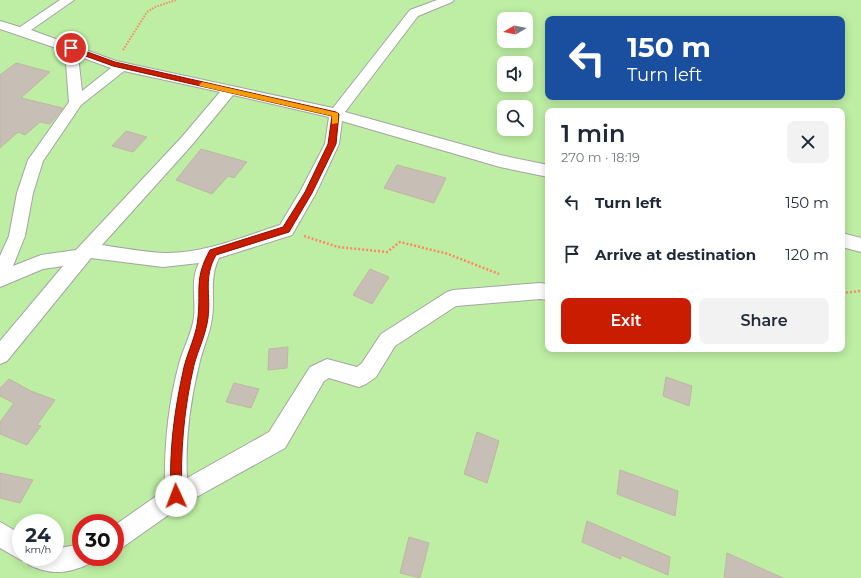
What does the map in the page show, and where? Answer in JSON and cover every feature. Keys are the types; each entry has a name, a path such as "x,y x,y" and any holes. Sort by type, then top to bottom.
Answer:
{"street":[{"path":"22,30 68,0"},
{"path":"0,278 40,262 84,254 163,260 183,259 213,253 286,230 308,193 332,144 336,114 414,12 448,0"},
{"path":"0,25 22,30 118,64 229,91 336,114 500,161 545,170"},
{"path":"71,48 76,102"},
{"path":"0,278 17,236 25,193 36,160 76,102 118,64"},
{"path":"0,355 39,310 84,254 186,142 229,91"},
{"path":"845,241 861,245"},
{"path":"176,496 175,458 181,402 189,364 203,318 203,281 206,266 213,253"},
{"path":"124,533 176,496 277,440 317,374 327,368 359,377 369,370 388,340 453,298 540,290 545,291"},
{"path":"0,534 12,542"}],"path":[{"path":"118,64 147,12 154,7 176,0"},
{"path":"286,230 338,247 387,252 400,242 448,254 500,274"},
{"path":"845,293 861,290"}],"green space":[{"path":"0,0 861,0 861,578 0,578"}],"building":[{"path":"16,63 50,72 21,98 63,108 50,124 40,122 25,135 18,132 0,148 0,75"},
{"path":"126,131 147,137 133,152 112,146"},
{"path":"201,149 247,162 234,178 228,176 212,194 176,180"},
{"path":"397,165 446,178 434,203 384,188"},
{"path":"370,269 389,277 372,304 353,295"},
{"path":"288,347 287,368 268,370 269,349"},
{"path":"666,377 692,386 689,406 663,396"},
{"path":"9,379 31,391 55,400 37,425 41,426 27,445 0,434 0,422 14,403 0,396 0,388"},
{"path":"234,383 259,389 251,408 226,402"},
{"path":"477,432 499,441 487,483 464,474"},
{"path":"620,470 678,491 675,516 617,494"},
{"path":"0,473 33,480 20,503 0,498"},
{"path":"587,521 670,557 668,575 621,555 621,559 582,542"},
{"path":"409,537 429,543 420,578 400,573"},
{"path":"727,553 783,578 724,578"}],"slow traffic":[{"path":"202,85 336,114 335,123"}],"route":[{"path":"71,48 113,64 123,65 229,91 336,114 332,144 308,193 286,230 213,253 206,266 203,281 203,318 189,364 181,402 175,458 176,496"}]}
